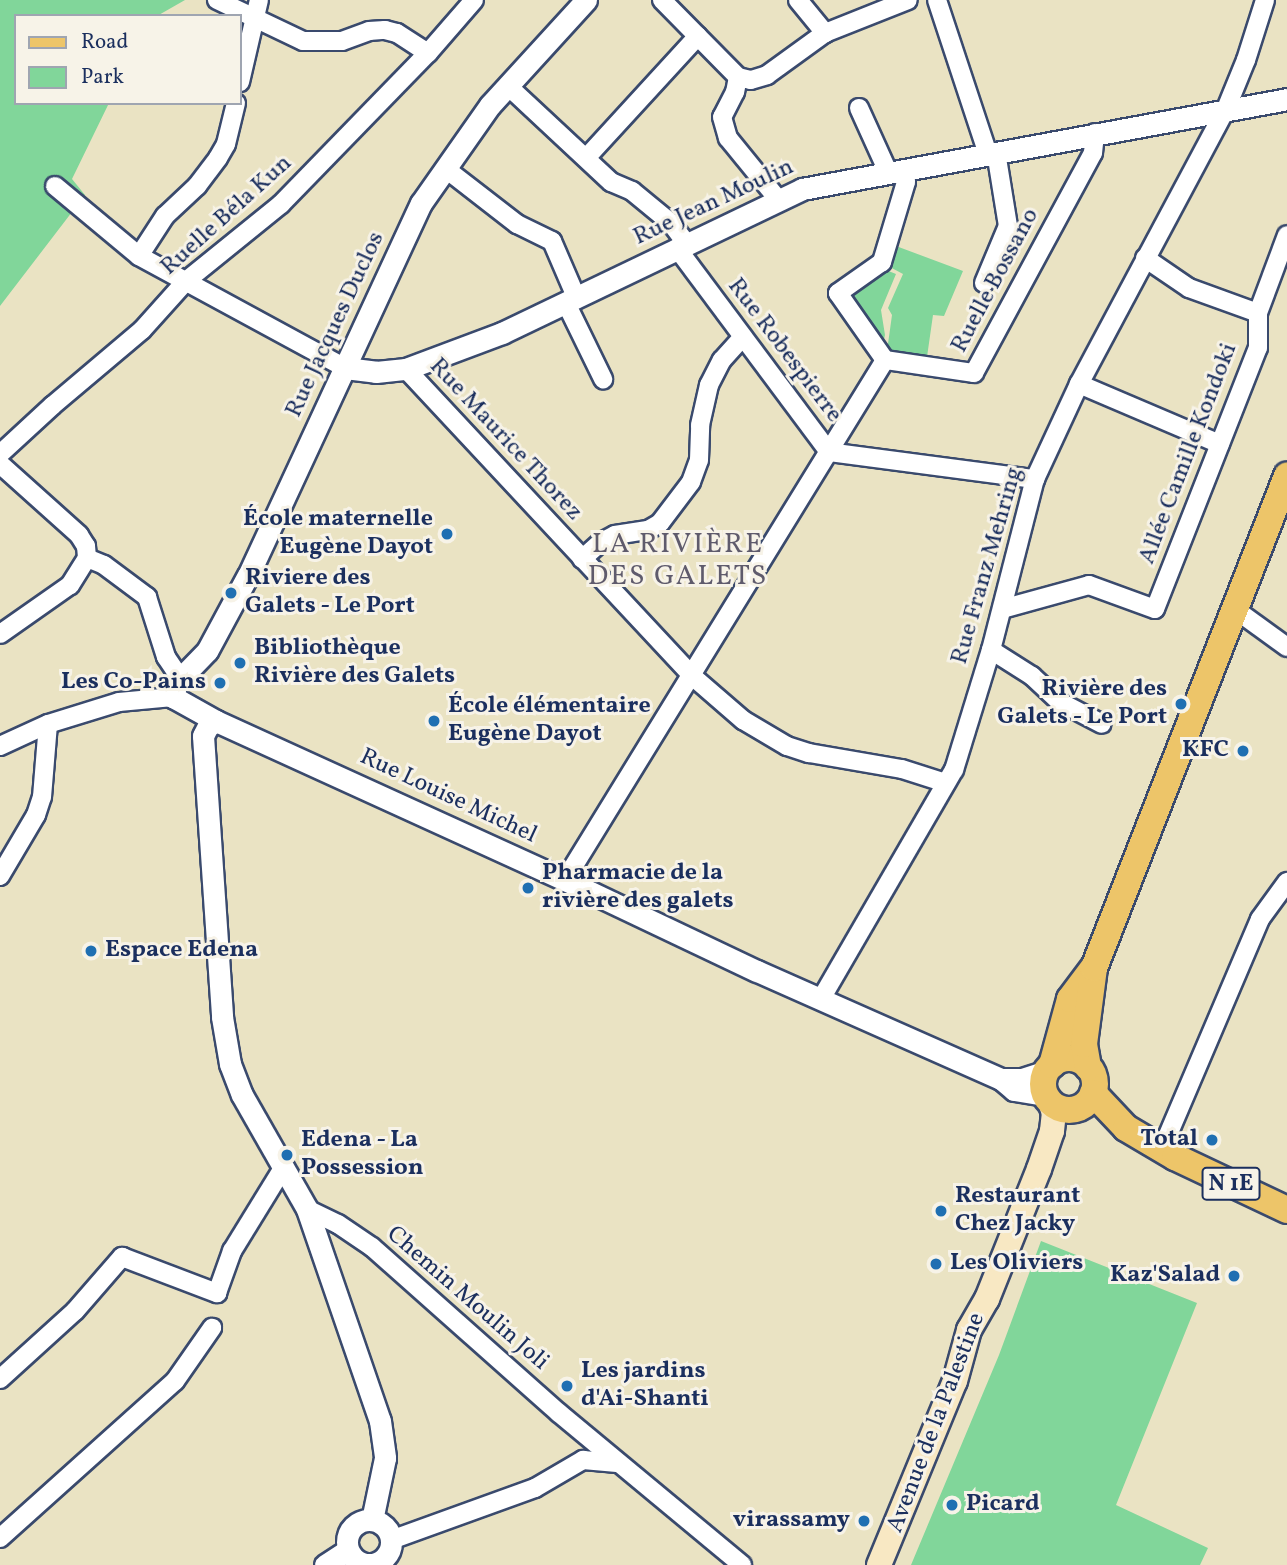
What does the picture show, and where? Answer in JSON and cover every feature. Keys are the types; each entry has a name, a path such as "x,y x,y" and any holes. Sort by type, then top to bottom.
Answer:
{"main road":[{"path":"1062,1092 1094,1079 1088,1067 1084,1044 1094,968 1287,476"},
{"path":"1062,1092 1070,999 1094,968"},
{"path":"1062,1092 1074,1059 1088,1067"},
{"name":"N 1E","path":"1062,1092 1119,1140 1169,1153 1287,1210"},
{"name":"Avenue de la Palestine","path":"881,1563 955,1381 969,1329 986,1299 1039,1169 1062,1092"}],"street":[{"path":"217,0 257,9 303,41 319,43 384,30 397,33 428,53"},
{"name":"Ruelle Béla Kun","path":"0,454 51,406 142,330 186,281 281,204 428,53 474,0"},
{"path":"662,0 738,77 751,80 767,75 825,33 908,0"},
{"path":"798,0 825,33"},
{"path":"937,0 992,153 1008,226 984,283"},
{"name":"Rue Franz Mehring","path":"821,999 954,770 991,650 1035,479 1079,384 1226,109 1246,60 1265,0"},
{"name":"Rue Jacques Duclos","path":"176,687 207,651 248,575 421,203 508,86 578,3"},
{"path":"242,73 257,9"},
{"path":"587,157 698,36"},
{"path":"738,77 735,92 722,117 728,138 777,198"},
{"name":"Rue Robespierre","path":"508,86 611,182 632,191 671,223 681,245 743,337 830,452 1035,479"},
{"name":"Rue Jean Moulin","path":"345,368 376,372 406,369 502,333 777,198 829,182 1287,99"},
{"path":"139,256 165,216 197,186 218,158 226,144 236,105"},
{"path":"565,880 885,360 838,293 882,262 906,182 859,108"},
{"name":"Ruelle Bossano","path":"885,360 974,373 1093,153 1095,132"},
{"path":"446,169 517,224 552,242 571,301 603,379"},
{"path":"55,186 139,256 345,368"},
{"name":"Allée Camille Kondoki","path":"1002,609 1089,585 1155,609 1258,348 1258,313 1287,236"},
{"path":"1145,258 1189,288 1258,313"},
{"path":"582,559 600,543 615,535 648,530 660,523 691,482 697,472 700,425 709,385 722,360 743,337"},
{"name":"Rue Maurice Thorez","path":"406,369 691,675 743,720 787,746 822,757 902,768 946,783"},
{"path":"1079,384 1220,444"},
{"path":"0,464 79,535 86,546 86,558 70,585 0,634"},
{"path":"0,746 48,724 176,687 147,597 104,565 86,558"},
{"path":"1236,610 1287,647"},
{"path":"991,650 1032,676 1060,702 1102,724"},
{"name":"Rue Louise Michel","path":"176,687 216,721 1001,1079 1014,1090 1062,1092"},
{"path":"216,721 208,726 203,736 222,1017 235,1082 307,1209 383,1434 385,1458 372,1520"},
{"path":"0,876 36,815 42,797 48,724"},
{"path":"1169,1153 1260,919 1287,882"},
{"path":"0,1379 75,1311 122,1257 217,1293 232,1251 283,1168"},
{"name":"Chemin Moulin Joli","path":"307,1209 338,1224 372,1247 618,1463 742,1565"},
{"path":"0,1538 57,1490 175,1381 212,1328"},
{"path":"583,1460 588,1437"},
{"path":"391,1540 535,1488 583,1460 618,1463"},
{"path":"372,1520 385,1527 391,1540 388,1554 377,1562 363,1563 348,1550 350,1531 359,1522 372,1520"},
{"path":"325,1565 348,1550"}],"green space":[{"path":"0,0 185,0 160,14 14,14 14,105 108,105 72,179 85,195 0,306"},
{"path":"896,246 963,271 944,316 933,315 927,357 887,351 892,315 888,308 903,274 888,266"},
{"path":"881,268 896,274 881,310 885,335 881,352 852,310 851,288"},
{"path":"1041,1241 1197,1303 1116,1505 1208,1548 1200,1565 911,1565 999,1355"}],"place":[{"name":"École maternelle Eugène Dayot","path":"447,534"},
{"name":"Riviere des Galets - Le Port","path":"231,593"},
{"name":"Bibliothèque Rivière des Galets","path":"240,663"},
{"name":"Les Co-Pains","path":"220,683"},
{"name":"Rivière des Galets - Le Port","path":"1181,704"},
{"name":"École élémentaire Eugène Dayot","path":"434,721"},
{"name":"KFC","path":"1243,751"},
{"name":"Pharmacie de la rivière des galets","path":"528,888"},
{"name":"Espace Edena","path":"91,951"},
{"name":"Total","path":"1212,1140"},
{"name":"Edena - La Possession","path":"287,1155"},
{"name":"Restaurant Chez Jacky","path":"941,1211"},
{"name":"Les Oliviers","path":"936,1264"},
{"name":"Kaz'Salad","path":"1234,1276"},
{"name":"Les jardins d'Ai-Shanti","path":"567,1386"},
{"name":"Picard","path":"952,1505"},
{"name":"virassamy","path":"864,1521"}],"district":[{"name":"LA RIVIÈRE DES GALETS","path":"678,561"}]}
